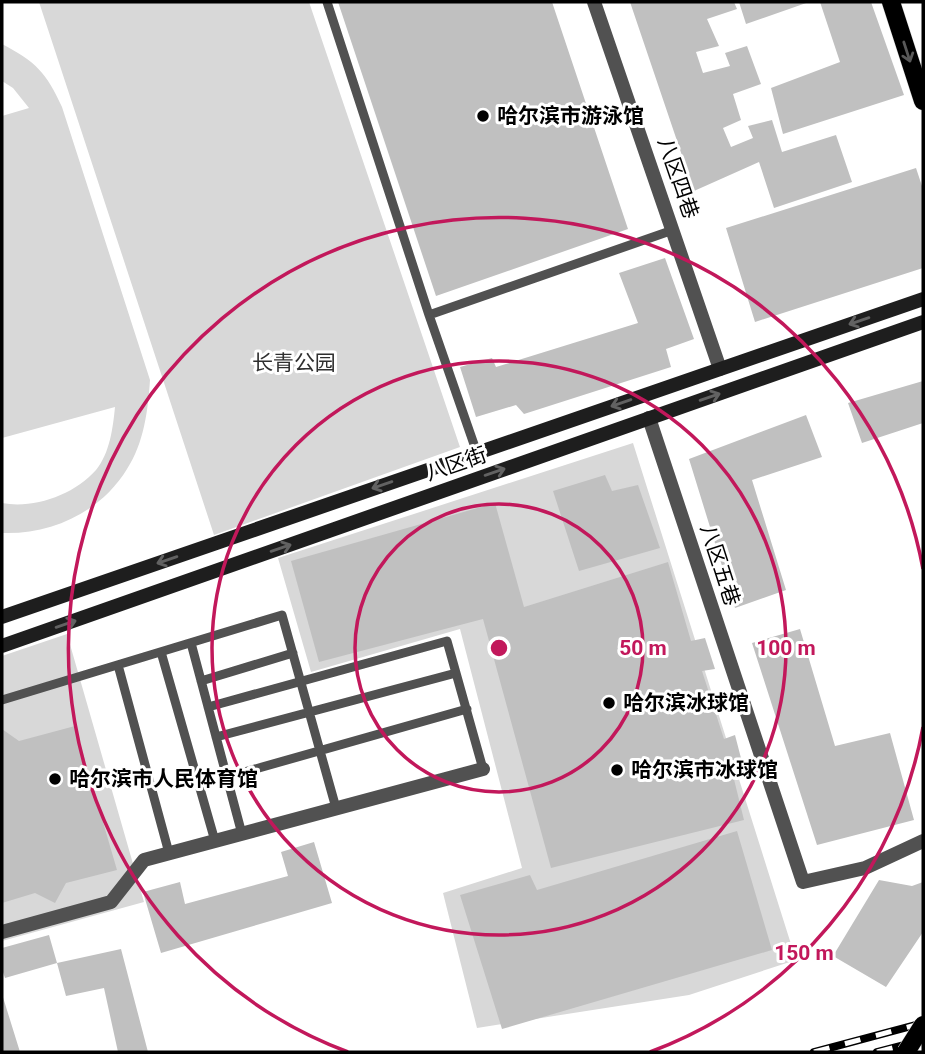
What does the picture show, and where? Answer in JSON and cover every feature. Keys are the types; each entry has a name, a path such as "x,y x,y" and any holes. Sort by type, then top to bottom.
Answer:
{"main road":[{"path":"891,2 923,101"},
{"name":"八区街","path":"2,617 923,299"},
{"name":"八区街","path":"2,646 923,322"},
{"path":"906,1052 923,1025"}],"street":[{"name":"八区四巷","path":"594,2 720,369"},
{"name":"八区五巷","path":"649,418 803,883 865,869 923,841"},
{"path":"2,932 111,902 144,860 483,769"}],"lane":[{"path":"327,2 477,453"},
{"path":"429,315 673,230"},
{"path":"2,700 282,615 336,808"},
{"path":"208,707 447,641 483,769"},
{"path":"191,643 242,834"},
{"path":"161,652 215,841"},
{"path":"201,681 293,653"},
{"path":"118,665 169,853"},
{"path":"216,737 456,673"},
{"path":"227,778 467,709"}],"green space":[{"name":"长青公园","path":"39,2 309,2 460,447 214,535"},
{"path":"2,44 39,69 62,107 150,380 141,437 133,459 116,484 89,509 73,518 39,530 20,533 2,533 2,503 40,502 65,493 87,479 101,463 108,448 115,407 2,438 2,116 29,108 13,88 2,81"},
{"name":"哈尔滨市冰球馆","path":"633,443 796,960 689,995 477,1028 443,893 522,868 460,629 311,672 278,558"},
{"name":"哈尔滨市人民体育馆","path":"67,634 144,902 2,941 2,656"}],"building":[{"name":"哈尔滨市游泳馆","path":"338,2 552,2 628,229 436,296"},
{"path":"630,2 734,2 737,9 707,19 719,46 696,52 703,73 730,66 725,53 747,46 761,84 733,94 741,120 723,128 731,147 753,138 748,126 772,120 782,152 836,135 852,182 774,208 759,162 694,191"},
{"path":"739,2 809,2 746,24"},
{"path":"820,2 871,2 904,95 783,134 771,88 840,62"},
{"path":"916,168 923,189 923,268 755,322 726,228"},
{"path":"665,258 694,339 666,349 671,367 524,414 516,405 476,417 460,367 492,358 496,367 638,323 619,273"},
{"path":"923,381 923,423 862,443 848,403"},
{"path":"806,415 822,457 752,480 786,590 735,608 689,459"},
{"path":"605,475 612,491 638,485 660,548 579,571 553,491"},
{"name":"哈尔滨冰球馆","path":"495,503 524,607 668,562 691,641 705,638 715,669 702,671 724,739 735,735 742,762 730,763 744,820 551,868 483,619 319,662 291,561"},
{"path":"800,629 835,746 890,733 914,820 817,845 752,643"},
{"name":"哈尔滨市人民体育馆","path":"75,726 117,870 66,883 55,903 35,893 2,903 2,729 19,741"},
{"path":"737,831 772,950 502,1029 460,895 530,875 537,890"},
{"path":"314,842 332,903 161,953 143,892 180,882 185,904 288,876 281,852"},
{"path":"879,880 912,886 923,882 923,932 886,987 833,956"},
{"path":"49,935 57,963 5,978 2,948"},
{"path":"121,949 148,1052 118,1052 104,988 66,996 57,963"},
{"path":"2,994 20,1052 2,1052"}],"railway":[{"path":"814,1052 923,1023"},
{"path":"877,1052 923,1040"}],"place":[{"name":"哈尔滨市游泳馆","path":"483,116"},
{"name":"哈尔滨冰球馆","path":"609,703"},
{"name":"哈尔滨市冰球馆","path":"617,770"},
{"name":"哈尔滨市人民体育馆","path":"55,779"}]}
